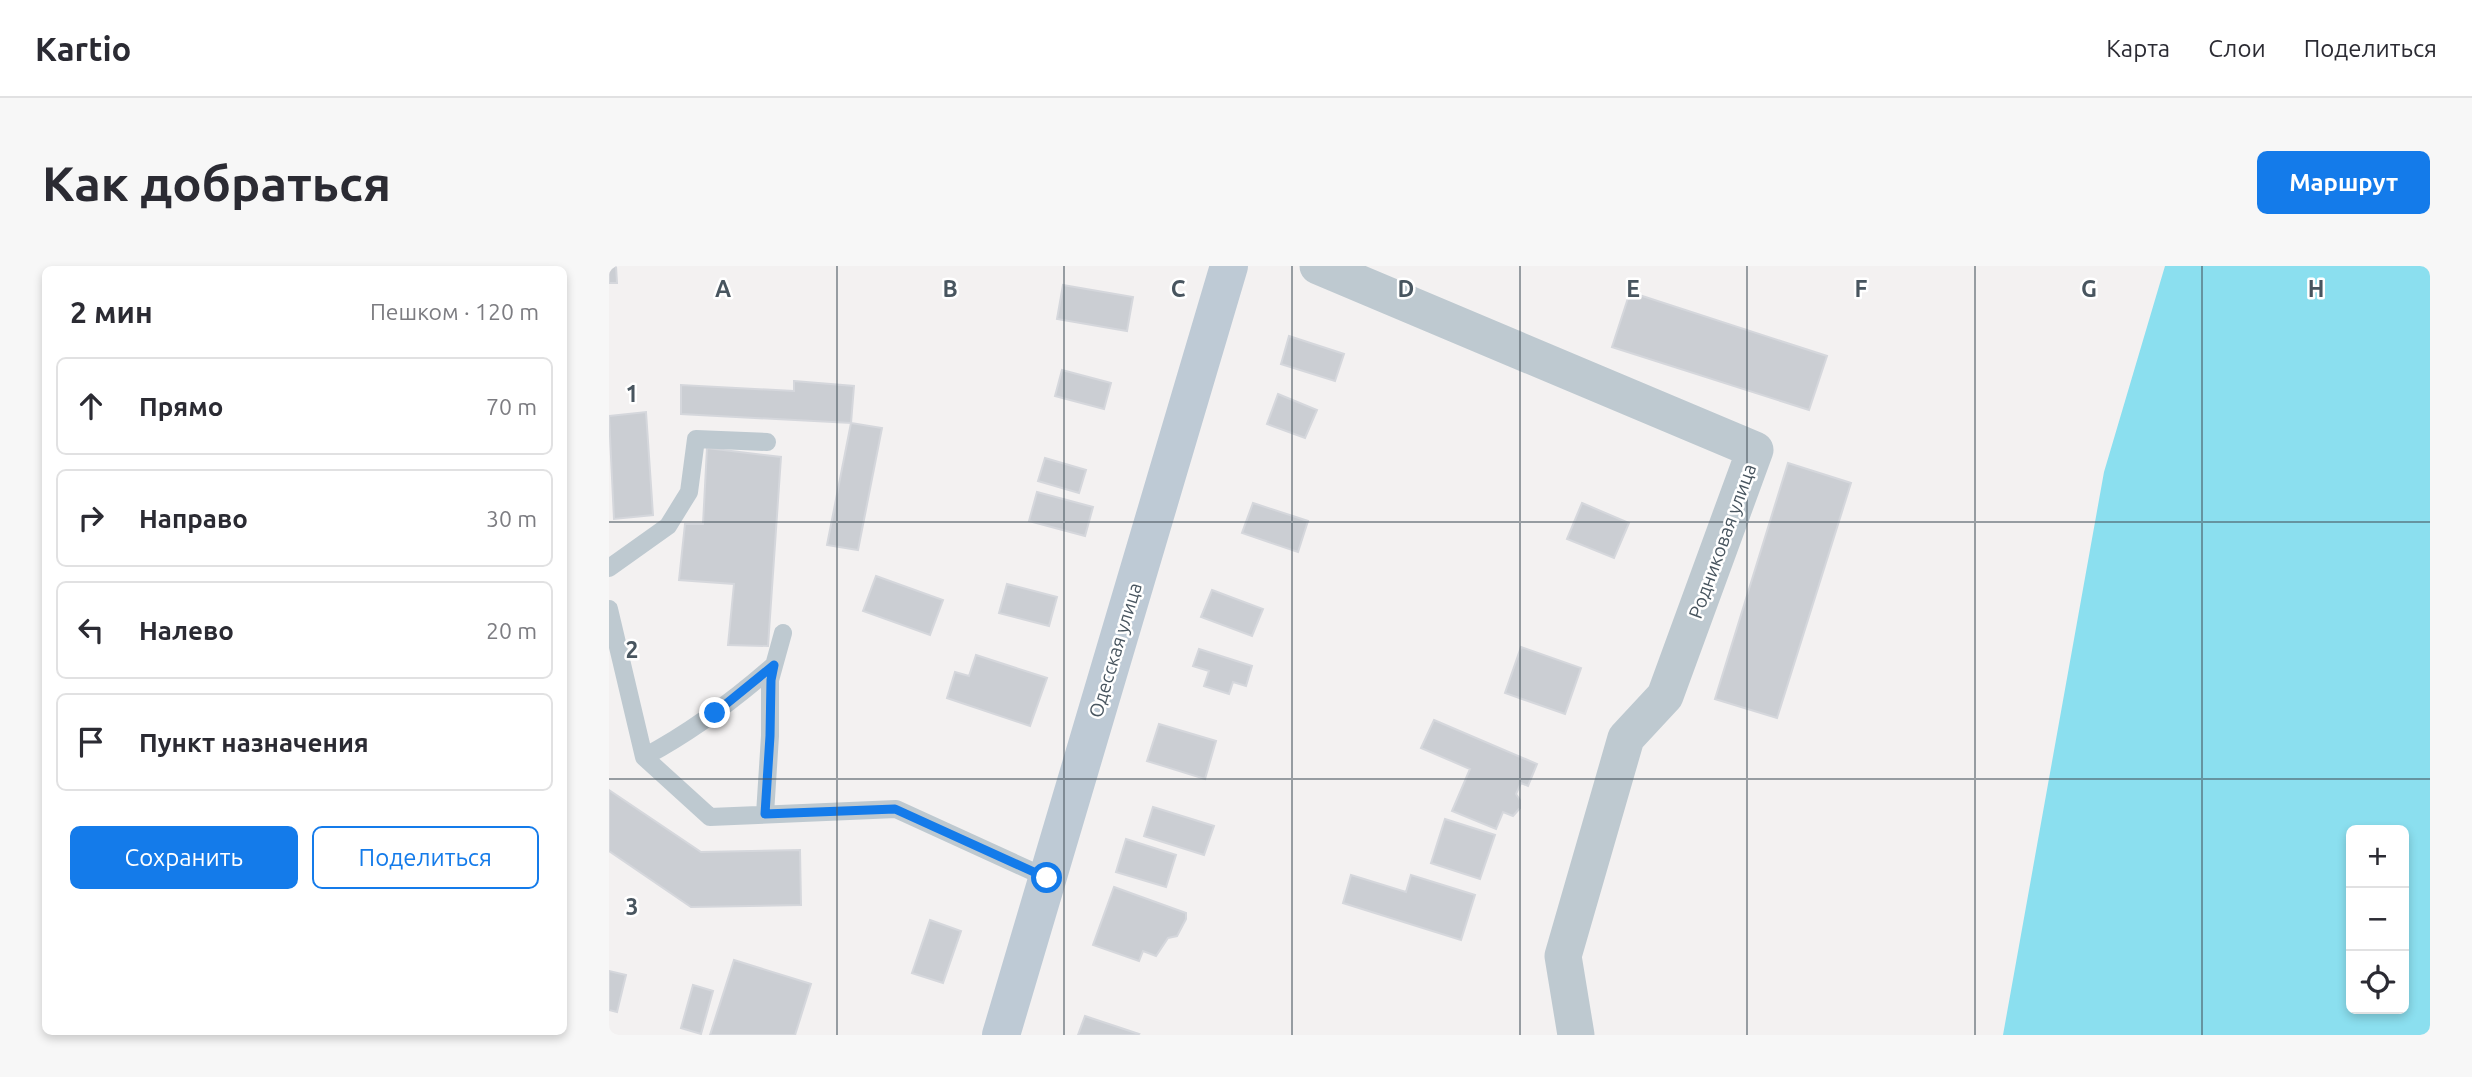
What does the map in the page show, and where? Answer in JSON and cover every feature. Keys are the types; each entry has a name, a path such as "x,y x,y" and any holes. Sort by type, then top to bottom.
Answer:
{"main road":[{"name":"Одесская улица","path":"1001,1035 1230,266"}],"street":[{"name":"Родниковая улица","path":"1318,266 1755,450 1665,696 1626,738 1563,956 1576,1035"}],"lane":[{"path":"609,568 669,526 689,492 696,439 767,442"},
{"path":"609,609 644,757 710,817 895,809 1047,878"},
{"path":"765,814 771,680 783,633"},
{"path":"644,757 674,741 715,713 774,665"}],"water":[{"path":"2165,266 2430,266 2430,1035 2003,1035 2104,472"}],"building":[{"path":"609,266 616,266 617,283 609,283"},
{"path":"1063,285 1133,297 1127,331 1057,319"},
{"path":"1630,292 1827,356 1809,410 1612,347"},
{"path":"1289,336 1344,354 1335,381 1281,364"},
{"path":"1062,370 1111,383 1104,409 1055,396"},
{"path":"794,381 854,386 851,423 681,414 681,385 794,391"},
{"path":"1278,394 1317,410 1305,438 1267,424"},
{"path":"646,412 653,515 614,519 609,416"},
{"path":"851,423 882,428 858,550 827,545"},
{"path":"707,448 781,457 768,646 728,645 734,584 679,580 685,524 703,524"},
{"path":"1045,458 1086,470 1079,493 1038,481"},
{"path":"1788,463 1851,483 1777,718 1715,699"},
{"path":"1037,492 1093,507 1085,536 1029,521"},
{"path":"1253,503 1308,521 1298,552 1242,533"},
{"path":"1582,503 1629,523 1614,558 1567,539"},
{"path":"876,576 943,600 930,635 863,611"},
{"path":"1007,584 1057,597 1049,626 999,613"},
{"path":"1212,590 1263,609 1252,636 1201,617"},
{"path":"1521,647 1581,668 1565,714 1505,693"},
{"path":"1199,649 1252,666 1246,686 1233,682 1229,694 1204,686 1209,671 1193,666"},
{"path":"976,655 1047,678 1030,726 947,698 955,672 969,676"},
{"path":"1434,720 1537,764 1528,786 1521,783 1516,794 1520,800 1520,808 1513,816 1503,812 1496,829 1452,811 1470,769 1421,748"},
{"path":"1159,724 1216,741 1205,779 1147,761"},
{"path":"609,790 701,852 800,850 801,905 691,907 609,851"},
{"path":"1153,807 1214,826 1204,855 1144,836"},
{"path":"1445,819 1495,835 1480,879 1431,863"},
{"path":"1126,839 1176,855 1166,887 1116,872"},
{"path":"1351,875 1406,892 1411,875 1475,895 1461,940 1343,903"},
{"path":"1114,887 1186,913 1186,919 1177,936 1168,938 1156,956 1143,951 1139,961 1093,945"},
{"path":"930,920 961,931 943,983 912,973"},
{"path":"734,960 811,984 795,1035 710,1035"},
{"path":"609,971 626,975 617,1012 609,1010"},
{"path":"693,985 713,991 701,1034 681,1028"},
{"path":"1085,1016 1139,1034 1078,1035"}],"route":[{"path":"715,713 774,665 765,814 895,809 1047,878"}]}
